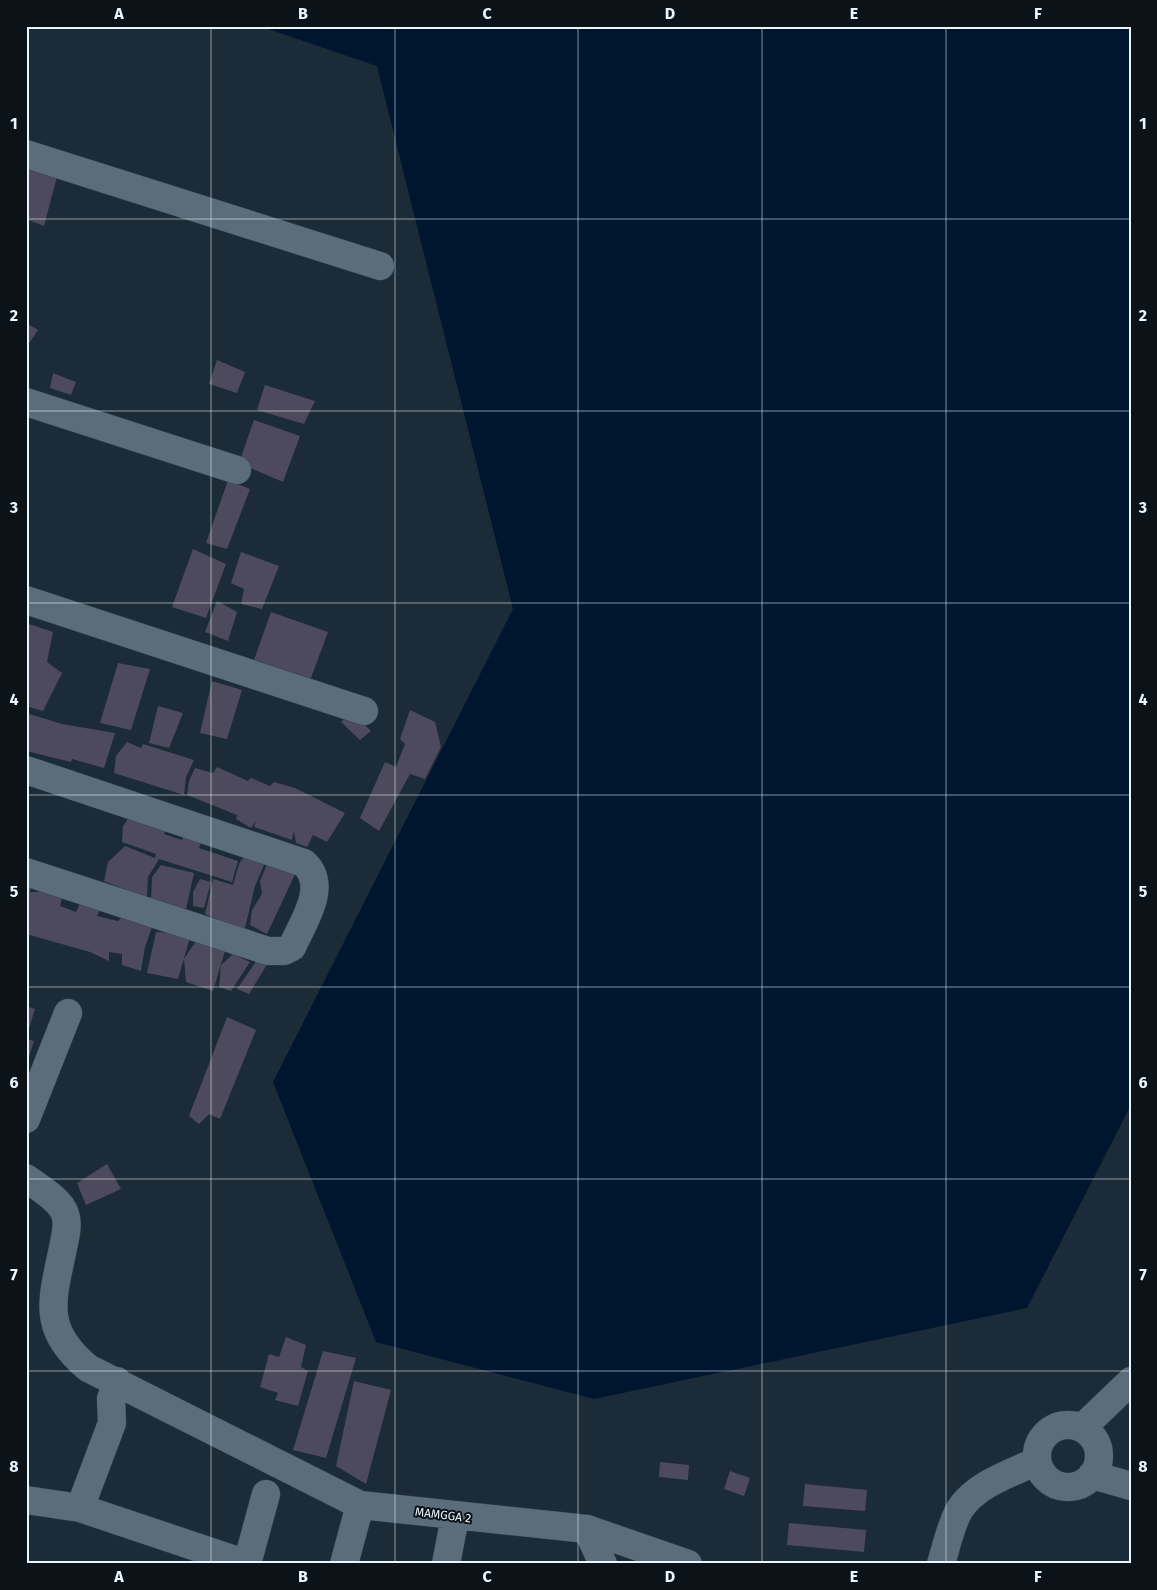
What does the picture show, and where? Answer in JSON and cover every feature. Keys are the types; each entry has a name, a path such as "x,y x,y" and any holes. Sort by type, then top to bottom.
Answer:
{"street":[{"path":"26,154 380,266"},
{"path":"26,402 237,470"},
{"path":"26,600 364,711"},
{"path":"26,770 304,863 314,876 316,893 292,947 284,950 268,951 26,872"},
{"path":"26,1119 68,1014"},
{"name":"MAMGGA 2","path":"26,1178 58,1203 65,1213 67,1227 53,1300 55,1324 64,1346 88,1368 360,1505 455,1517 587,1530 688,1564"},
{"path":"1082,1428 1131,1381"},
{"path":"80,1508 112,1423 127,1410 126,1387"},
{"path":"1071,1425 1082,1428 1091,1436 1097,1446 1097,1466 1092,1475 1085,1482 1066,1487 1047,1479 1041,1471 1038,1461 1041,1440 1049,1431 1059,1426 1071,1425"},
{"path":"941,1564 959,1510 991,1482 1038,1461"},
{"path":"1092,1475 1131,1486"},
{"path":"26,1500 80,1508 247,1564 266,1494"},
{"path":"344,1564 360,1505"},
{"path":"446,1564 455,1517"},
{"path":"587,1530 603,1564"}],"water":[{"path":"259,26 1131,26 1131,1105 1027,1308 594,1399 376,1342 273,1082 513,609 377,66"}],"building":[{"path":"26,158 58,173 44,226 26,219"},
{"path":"26,323 38,330 26,348"},
{"path":"217,360 245,372 237,393 209,384"},
{"path":"53,373 76,382 71,395 50,388"},
{"path":"265,385 315,401 304,424 257,410"},
{"path":"254,420 300,436 283,482 239,463"},
{"path":"228,480 250,489 227,549 206,543"},
{"path":"193,549 226,564 206,618 172,607"},
{"path":"241,552 279,566 262,609 241,604 244,589 231,583"},
{"path":"217,601 237,612 228,641 205,632"},
{"path":"271,612 328,632 308,686 254,660"},
{"path":"26,623 53,632 47,662 62,673 43,711 26,706"},
{"path":"118,663 150,669 131,730 100,723"},
{"path":"212,681 242,690 227,739 200,733"},
{"path":"158,706 183,713 169,748 149,743"},
{"path":"410,710 435,722 441,747 425,779 410,774 379,831 360,818 385,762 396,767 405,744 400,739"},
{"path":"351,712 371,731 360,740 341,722"},
{"path":"26,713 62,724 115,733 104,768 72,759 71,762 26,751"},
{"path":"127,742 141,748 143,744 194,760 186,777 184,795 114,773 116,756"},
{"path":"217,767 248,781 251,778 270,786 274,782 295,788 345,813 327,842 313,835 307,847 296,843 294,831 292,840 254,827 256,821 251,828 236,819 237,815 187,795 189,781 195,768 213,773"},
{"path":"131,815 166,829 164,834 182,840 189,827 204,835 199,848 238,861 232,882 159,859 148,877 147,898 104,881 108,862 125,846 155,858 156,854 122,842 123,826"},
{"path":"249,850 267,858 255,886 244,932 205,914 213,879 233,885 239,864"},
{"path":"268,862 296,872 267,934 250,925 252,910 262,894 260,881"},
{"path":"161,865 194,873 186,909 151,902 152,877"},
{"path":"200,879 211,882 204,908 193,906 193,892"},
{"path":"26,885 32,887 30,892 38,892 43,889 63,894 60,906 76,912 81,901 102,905 97,916 118,921 123,916 153,924 145,947 141,971 122,965 122,954 109,952 109,961 90,952 26,934"},
{"path":"156,932 191,934 178,979 147,973"},
{"path":"196,941 225,951 213,991 186,982 184,959"},
{"path":"233,954 250,962 231,991 219,987 221,965"},
{"path":"257,960 268,963 249,994 237,989"},
{"path":"26,1006 35,1009 27,1035 26,1035"},
{"path":"227,1017 256,1030 220,1119 209,1114 199,1124 189,1116"},
{"path":"26,1039 34,1041 27,1063 26,1063"},
{"path":"107,1164 121,1189 86,1205 77,1183"},
{"path":"286,1337 306,1345 301,1367 308,1371 298,1406 275,1400 278,1393 260,1387 269,1354 279,1357"},
{"path":"323,1351 356,1358 326,1458 293,1450"},
{"path":"354,1381 391,1390 366,1484 336,1466"},
{"path":"660,1462 689,1465 688,1480 659,1477"},
{"path":"730,1471 750,1478 744,1496 724,1489"},
{"path":"805,1484 867,1490 865,1511 803,1506"},
{"path":"789,1523 866,1530 864,1552 787,1545"}]}
